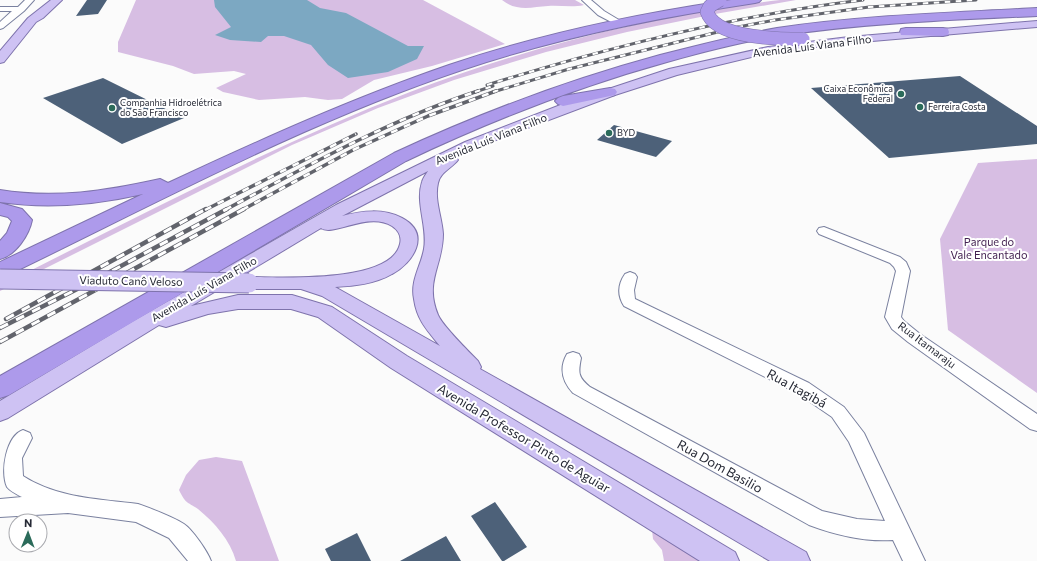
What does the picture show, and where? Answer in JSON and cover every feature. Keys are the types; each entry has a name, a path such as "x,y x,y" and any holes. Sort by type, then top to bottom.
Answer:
{"highway":[{"path":"625,22 698,0"},
{"path":"720,0 707,9 707,14 712,20 729,30 761,38 803,39 882,33 943,32"},
{"path":"0,270 205,172 323,119 455,68 562,36 625,22 755,0"},
{"name":"Avenida Luís Viana Filho","path":"0,388 400,156 493,115 614,72 735,40 792,30 900,19 1037,12"},
{"path":"818,38 895,28 994,20 1009,17 1012,14"},
{"path":"493,115 610,92"},
{"path":"0,196 29,200 77,200 133,191 205,172"},
{"path":"0,209 15,213 22,220 17,234 0,253"}],"main road":[{"path":"0,59 32,20 35,13 47,0"},
{"path":"32,20 39,16 57,0"},
{"name":"Avenida Luís Viana Filho","path":"0,412 139,327 342,209 470,145 610,92 673,72 768,50 849,40 1037,24"},
{"path":"470,145 436,171 430,182 429,202 434,233 433,249 426,268 422,298 429,319 479,378 796,561"},
{"path":"281,245 341,221 357,217 382,218 396,222 405,229 409,245 406,253 399,262 388,269 376,275 302,283"},
{"name":"Viaduto Canô Veloso","path":"0,279 302,283 329,292 352,304 479,378"},
{"name":"Avenida Professor Pinto de Aguiar","path":"139,327 206,308 238,302 292,302 325,312 399,362 725,561"}],"street":[{"path":"0,26 30,0"},
{"path":"586,0 601,13 625,22"},
{"path":"0,9 21,9"},
{"name":"Rua Itamaraju","path":"824,231 895,260 901,265 903,271 893,317 898,325 914,338 1037,424"},
{"name":"Rua Itagibá","path":"630,277 625,290 629,302 802,388 838,412 857,438 914,561"},
{"name":"Rua Dom Basilio","path":"572,358 570,376 575,385 584,392 816,518 837,526 862,530 882,532 899,530"},
{"path":"23,438 13,452 11,466 14,481 29,491 68,504"},
{"path":"0,508 68,504 138,513 177,531 200,561"}],"green space":[{"path":"136,0 423,0 505,44 432,66 374,80 342,99 328,100 305,97 259,100 223,92 216,88 246,74 234,71 194,74 173,66 118,52 118,42"},
{"path":"502,0 575,0 584,5 525,8 513,6"},
{"path":"780,0 796,0 715,14 627,32 546,52 454,80 378,108 292,145 0,291 0,286 203,184 305,136 410,92 500,61 592,35 686,14"},
{"name":"Parque do Vale Encantado","path":"1037,159 1037,393 948,330 940,239 978,163"},
{"path":"216,457 242,461 279,561 236,561 226,539 216,526 204,514 183,498 179,490 186,475 199,460"},
{"path":"652,530 701,561 664,561 662,550 653,539"}],"water":[{"path":"214,0 307,0 320,8 346,13 408,46 424,46 417,59 388,72 348,78 328,65 311,45 284,36 268,36 261,42 230,40 215,35 231,27 215,7"}],"building":[{"path":"87,0 107,0 98,14 76,16"},
{"name":"Ferreira Costa","path":"960,76 1037,126 1037,144 889,158 811,88"},
{"name":"Companhia Hidroelétrica do São Francisco","path":"103,78 184,118 122,144 43,98"},
{"path":"614,125 672,141 656,157 597,140"},
{"path":"495,502 527,547 504,561 502,561 471,516"},
{"path":"357,533 371,561 331,561 325,549"},
{"path":"446,536 461,561 400,561"}],"railway":[{"path":"487,85 626,45 720,23 815,6 863,0"},
{"path":"495,92 569,69 738,27 775,20 869,7 976,0"},
{"path":"478,91 493,86"},
{"path":"225,210 380,130 478,91"},
{"path":"242,210 353,150 428,116 495,92"},
{"path":"205,210 356,134"},
{"path":"6,319 206,209"},
{"path":"0,328 95,280 227,209"},
{"path":"0,342 244,209"}],"place":[{"name":"Caixa Econômica Federal","path":"901,94"},
{"name":"Ferreira Costa","path":"920,107"},
{"name":"Companhia Hidroelétrica do São Francisco","path":"112,108"},
{"name":"BYD","path":"609,133"}]}
